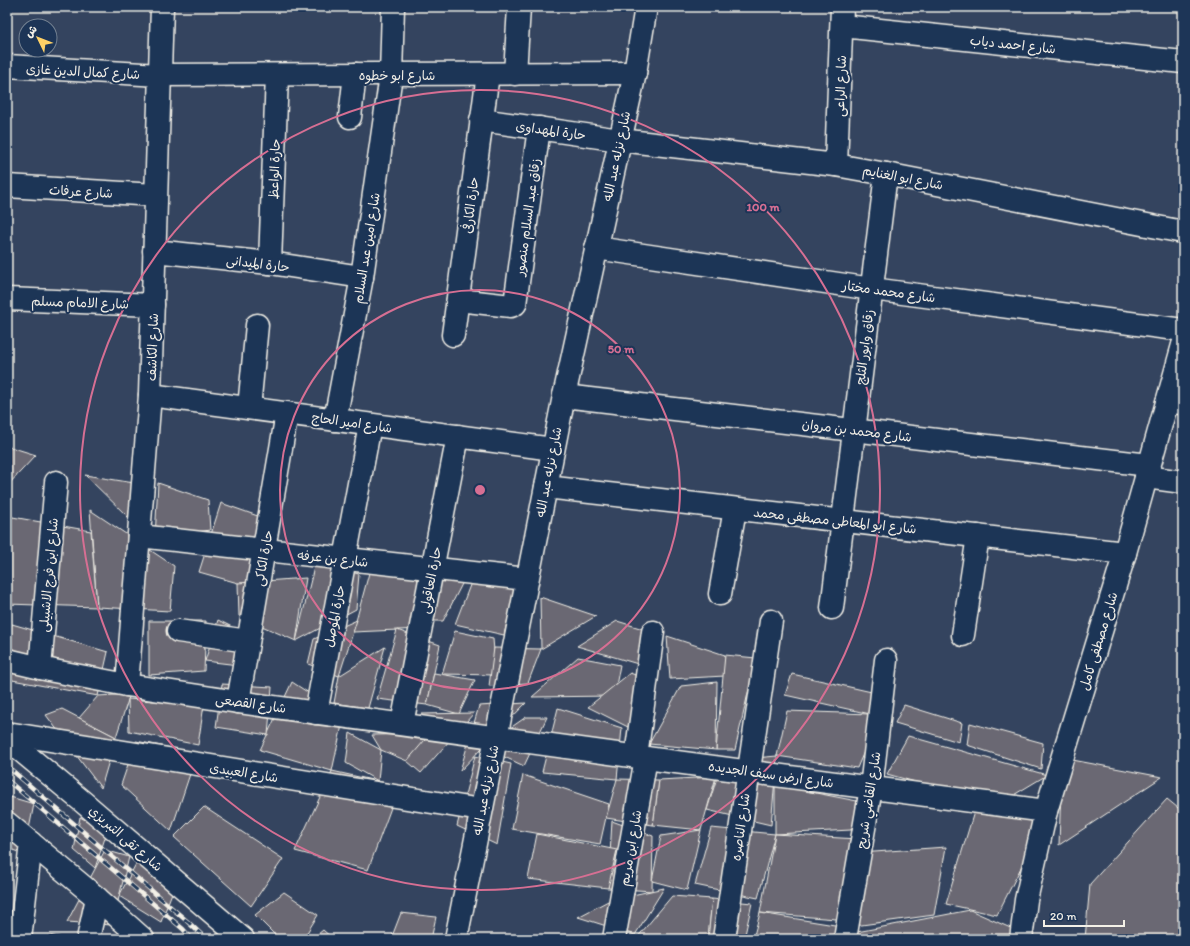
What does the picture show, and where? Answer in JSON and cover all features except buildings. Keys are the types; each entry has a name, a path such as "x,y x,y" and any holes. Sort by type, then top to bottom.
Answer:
{"street":[{"name":"شارع الكاشف","path":"127,685 150,395 162,7"},
{"name":"شارع امين عبد السلام","path":"335,420 362,277 391,75 393,7"},
{"path":"515,74 519,7"},
{"name":"شارع نزله عبد الله","path":"461,938 481,810 553,449 620,140 646,7"},
{"name":"شارع احمد دياب","path":"842,16 1183,62"},
{"name":"شارع الراعى","path":"836,165 842,16"},
{"name":"شارع كمال الدين غازى","path":"7,66 159,75"},
{"name":"شارع ابو خطوه","path":"159,75 634,73"},
{"path":"350,116 355,74"},
{"name":"حارة الكارفى","path":"453,335 488,74"},
{"name":"حارة الواعظ","path":"270,263 277,75"},
{"name":"حارة المهداوى","path":"481,120 620,140"},
{"name":"زقاق عبد السلام منصور","path":"458,300 514,306 515,304 539,128"},
{"name":"شارع ابو الغنايم","path":"620,140 836,165 1183,232"},
{"name":"زقاق وابور الثلج","path":"832,608 886,174"},
{"name":"شارع عرفات","path":"7,186 156,195"},
{"name":"شارع محمد مختار","path":"596,248 872,289 1183,330"},
{"name":"حارة الميدانى","path":"154,251 270,263 362,277"},
{"name":"شارع الامام مسلم","path":"7,299 153,305"},
{"path":"249,408 257,325"},
{"name":"شارع مصطفى كامل","path":"1021,939 1026,900 1046,811 1125,553 1148,472 1175,403 1183,345"},
{"name":"شارع امير الحاج","path":"150,395 553,449"},
{"name":"شارع محمد بن مروان","path":"564,396 854,430 1148,472 1183,482"},
{"name":"حارة الكاكى","path":"238,702 287,413"},
{"name":"حارة الموصل","path":"316,713 370,424"},
{"name":"حارة العاقولى","path":"402,724 458,436"},
{"name":"شارع ابن فرج الاشبيلى","path":"40,668 56,482"},
{"name":"شارع ابو المعاطى مصطفى محمد","path":"546,488 1125,553"},
{"path":"720,594 735,509"},
{"name":"شارع بن عرفه","path":"139,536 527,579"},
{"path":"963,636 978,536"},
{"name":"شارع الناصره","path":"724,939 771,621"},
{"path":"178,631 248,641"},
{"name":"شارع ابن مريم","path":"614,939 641,757 653,632"},
{"name":"شارع القصعى","path":"7,660 127,685 316,713 496,736"},
{"name":"شارع القاضي شريح","path":"845,939 872,788 886,660"},
{"name":"شارع العبيدى","path":"7,734 481,810"},
{"name":"شارع ارض سيف الجديده","path":"496,736 641,757 1046,811"},
{"name":"شارع تقى التبريزي","path":"7,739 243,939"},
{"path":"7,823 97,898 143,939"},
{"path":"16,927 31,843"},
{"path":"88,939 97,898"}],"railway":[{"path":"7,766 206,939"},
{"path":"7,780 183,929 192,939"}]}
